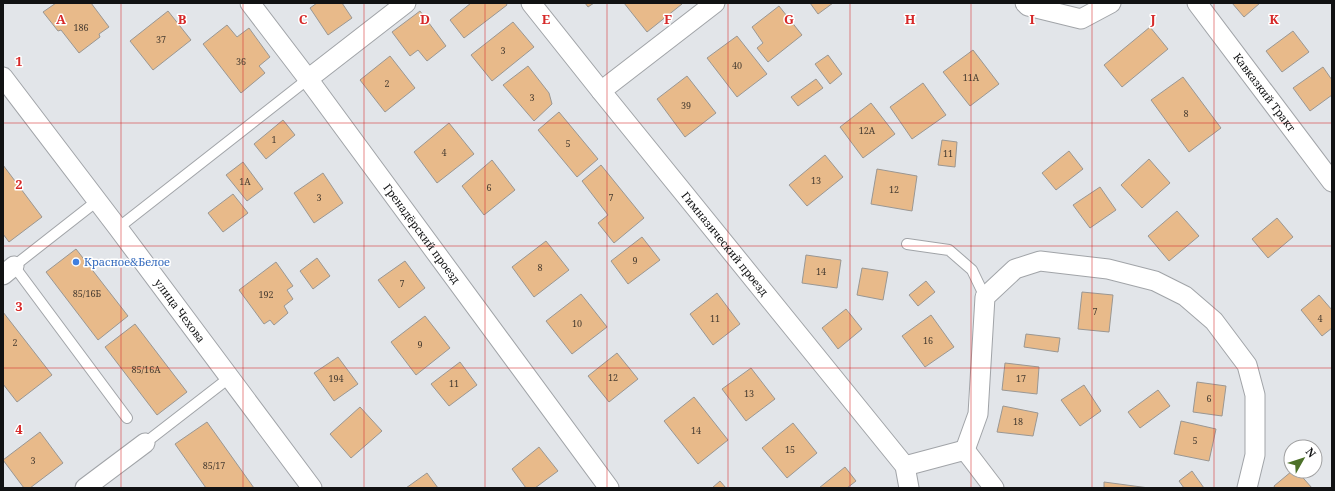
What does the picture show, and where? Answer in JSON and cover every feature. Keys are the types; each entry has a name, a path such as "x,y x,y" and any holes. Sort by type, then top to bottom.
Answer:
{"street":[{"name":"Гренадёрский проезд","path":"250,3 308,79 609,488"},
{"path":"308,79 406,3"},
{"name":"Гимназический проезд","path":"531,3 601,92 905,466 909,488"},
{"path":"601,92 715,3"},
{"path":"1025,3 1028,6 1081,19 1110,3"},
{"name":"Кавказкий Тракт","path":"1197,3 1332,182"},
{"name":"улица Чехова","path":"3,77 312,488"},
{"path":"965,450 978,414 985,297 1015,268 1040,261 1108,269 1155,281 1185,296 1214,321 1247,365 1255,395 1254,455 1247,488"},
{"path":"84,488 146,443"},
{"path":"905,466 965,450"},
{"path":"965,450 994,488"}],"lane":[{"path":"118,228 308,79"},
{"path":"97,201 9,270 127,418"},
{"path":"907,244 949,250 972,270 985,297"},
{"path":"146,443 229,378"}],"building":[{"path":"56,3 91,3 109,27 99,34 100,37 79,53 61,30 58,31 43,12"},
{"path":"317,3 342,3 352,18 328,35 310,8"},
{"path":"471,3 506,3 507,5 464,38 450,20"},
{"path":"585,3 594,3 588,7"},
{"path":"624,3 682,3 682,4 647,32"},
{"path":"810,3 833,3 818,14"},
{"path":"1232,3 1260,3 1244,17"},
{"path":"779,6 802,35 768,62 757,48 763,43 752,27"},
{"path":"168,11 191,40 153,70 130,41"},
{"path":"420,11 446,46 427,61 418,50 410,56 392,32"},
{"path":"513,22 534,47 492,81 471,55"},
{"path":"227,25 237,37 249,28 270,57 259,66 265,73 241,93 203,44"},
{"path":"1150,27 1168,49 1122,87 1104,65"},
{"path":"1293,31 1309,52 1282,72 1266,51"},
{"path":"737,36 767,74 737,97 707,58"},
{"path":"973,50 999,84 970,106 943,72"},
{"path":"828,55 842,74 830,84 815,64"},
{"path":"390,56 415,88 385,112 360,80"},
{"path":"528,66 549,93 552,104 534,121 503,85"},
{"path":"1323,67 1332,80 1332,95 1310,111 1293,88"},
{"path":"687,76 716,113 685,137 657,99"},
{"path":"1183,77 1221,128 1189,152 1151,100"},
{"path":"816,79 823,88 798,106 791,97"},
{"path":"923,83 946,115 912,139 890,107"},
{"path":"871,103 895,134 863,158 840,127"},
{"path":"559,112 598,159 577,177 538,130"},
{"path":"283,120 295,135 266,159 254,144"},
{"path":"449,123 474,154 437,183 414,152"},
{"path":"942,140 957,142 955,167 938,165"},
{"path":"1069,151 1083,169 1056,190 1042,173"},
{"path":"825,155 843,177 807,206 789,185"},
{"path":"1149,159 1170,183 1142,208 1121,185"},
{"path":"492,160 515,190 484,215 462,186"},
{"path":"243,162 263,189 247,201 226,175"},
{"path":"3,165 42,217 9,242 3,234"},
{"path":"601,165 644,218 614,243 598,223 608,215 582,181"},
{"path":"877,169 917,176 912,211 871,204"},
{"path":"323,173 343,203 314,223 294,193"},
{"path":"1100,187 1116,210 1090,228 1073,205"},
{"path":"233,194 248,213 223,232 208,213"},
{"path":"1177,211 1199,236 1169,261 1148,236"},
{"path":"1277,218 1293,237 1268,258 1252,239"},
{"path":"642,237 660,260 628,284 611,261"},
{"path":"546,241 569,270 534,297 512,267"},
{"path":"76,249 128,316 98,340 46,272"},
{"path":"806,255 841,260 837,288 802,283"},
{"path":"317,258 330,276 313,289 300,271"},
{"path":"405,261 425,288 399,308 378,280"},
{"path":"276,262 293,286 287,290 293,299 284,306 288,313 274,325 270,320 264,324 239,290"},
{"path":"862,268 888,272 883,300 857,295"},
{"path":"926,281 935,292 918,306 909,295"},
{"path":"1082,292 1113,295 1109,332 1078,329"},
{"path":"717,293 740,324 713,345 690,314"},
{"path":"581,294 607,327 572,354 546,321"},
{"path":"1319,295 1332,310 1332,328 1322,336 1301,310"},
{"path":"846,309 862,329 838,349 822,328"},
{"path":"3,312 52,375 17,402 3,384"},
{"path":"931,315 954,347 925,367 902,336"},
{"path":"425,316 450,348 416,375 391,342"},
{"path":"135,324 187,392 157,415 105,347"},
{"path":"1026,334 1060,338 1058,352 1024,347"},
{"path":"617,353 638,379 609,402 588,376"},
{"path":"338,357 358,384 334,401 314,373"},
{"path":"460,362 477,385 449,406 431,384"},
{"path":"1005,363 1039,367 1037,394 1002,390"},
{"path":"751,368 775,399 746,421 722,389"},
{"path":"1197,382 1226,386 1222,416 1193,412"},
{"path":"1084,385 1101,411 1080,426 1061,400"},
{"path":"1158,390 1170,406 1140,428 1128,412"},
{"path":"694,397 728,440 698,464 664,421"},
{"path":"1003,406 1038,413 1033,436 997,432"},
{"path":"360,407 382,431 351,458 330,434"},
{"path":"1181,421 1216,429 1209,461 1174,454"},
{"path":"207,422 254,488 206,488 175,444"},
{"path":"793,423 817,453 787,478 762,448"},
{"path":"40,432 63,463 30,488 24,488 3,460"},
{"path":"539,447 558,471 535,488 526,488 512,469"},
{"path":"845,467 856,481 847,488 819,488"},
{"path":"1192,471 1204,488 1184,488 1179,481"},
{"path":"427,473 438,488 406,488"},
{"path":"1283,478 1304,479 1312,488 1275,488 1274,486"},
{"path":"720,481 726,488 712,488"},
{"path":"1104,482 1149,488 1104,488"}],"place":[{"name":"Красное&Белое","path":"76,262"}]}
